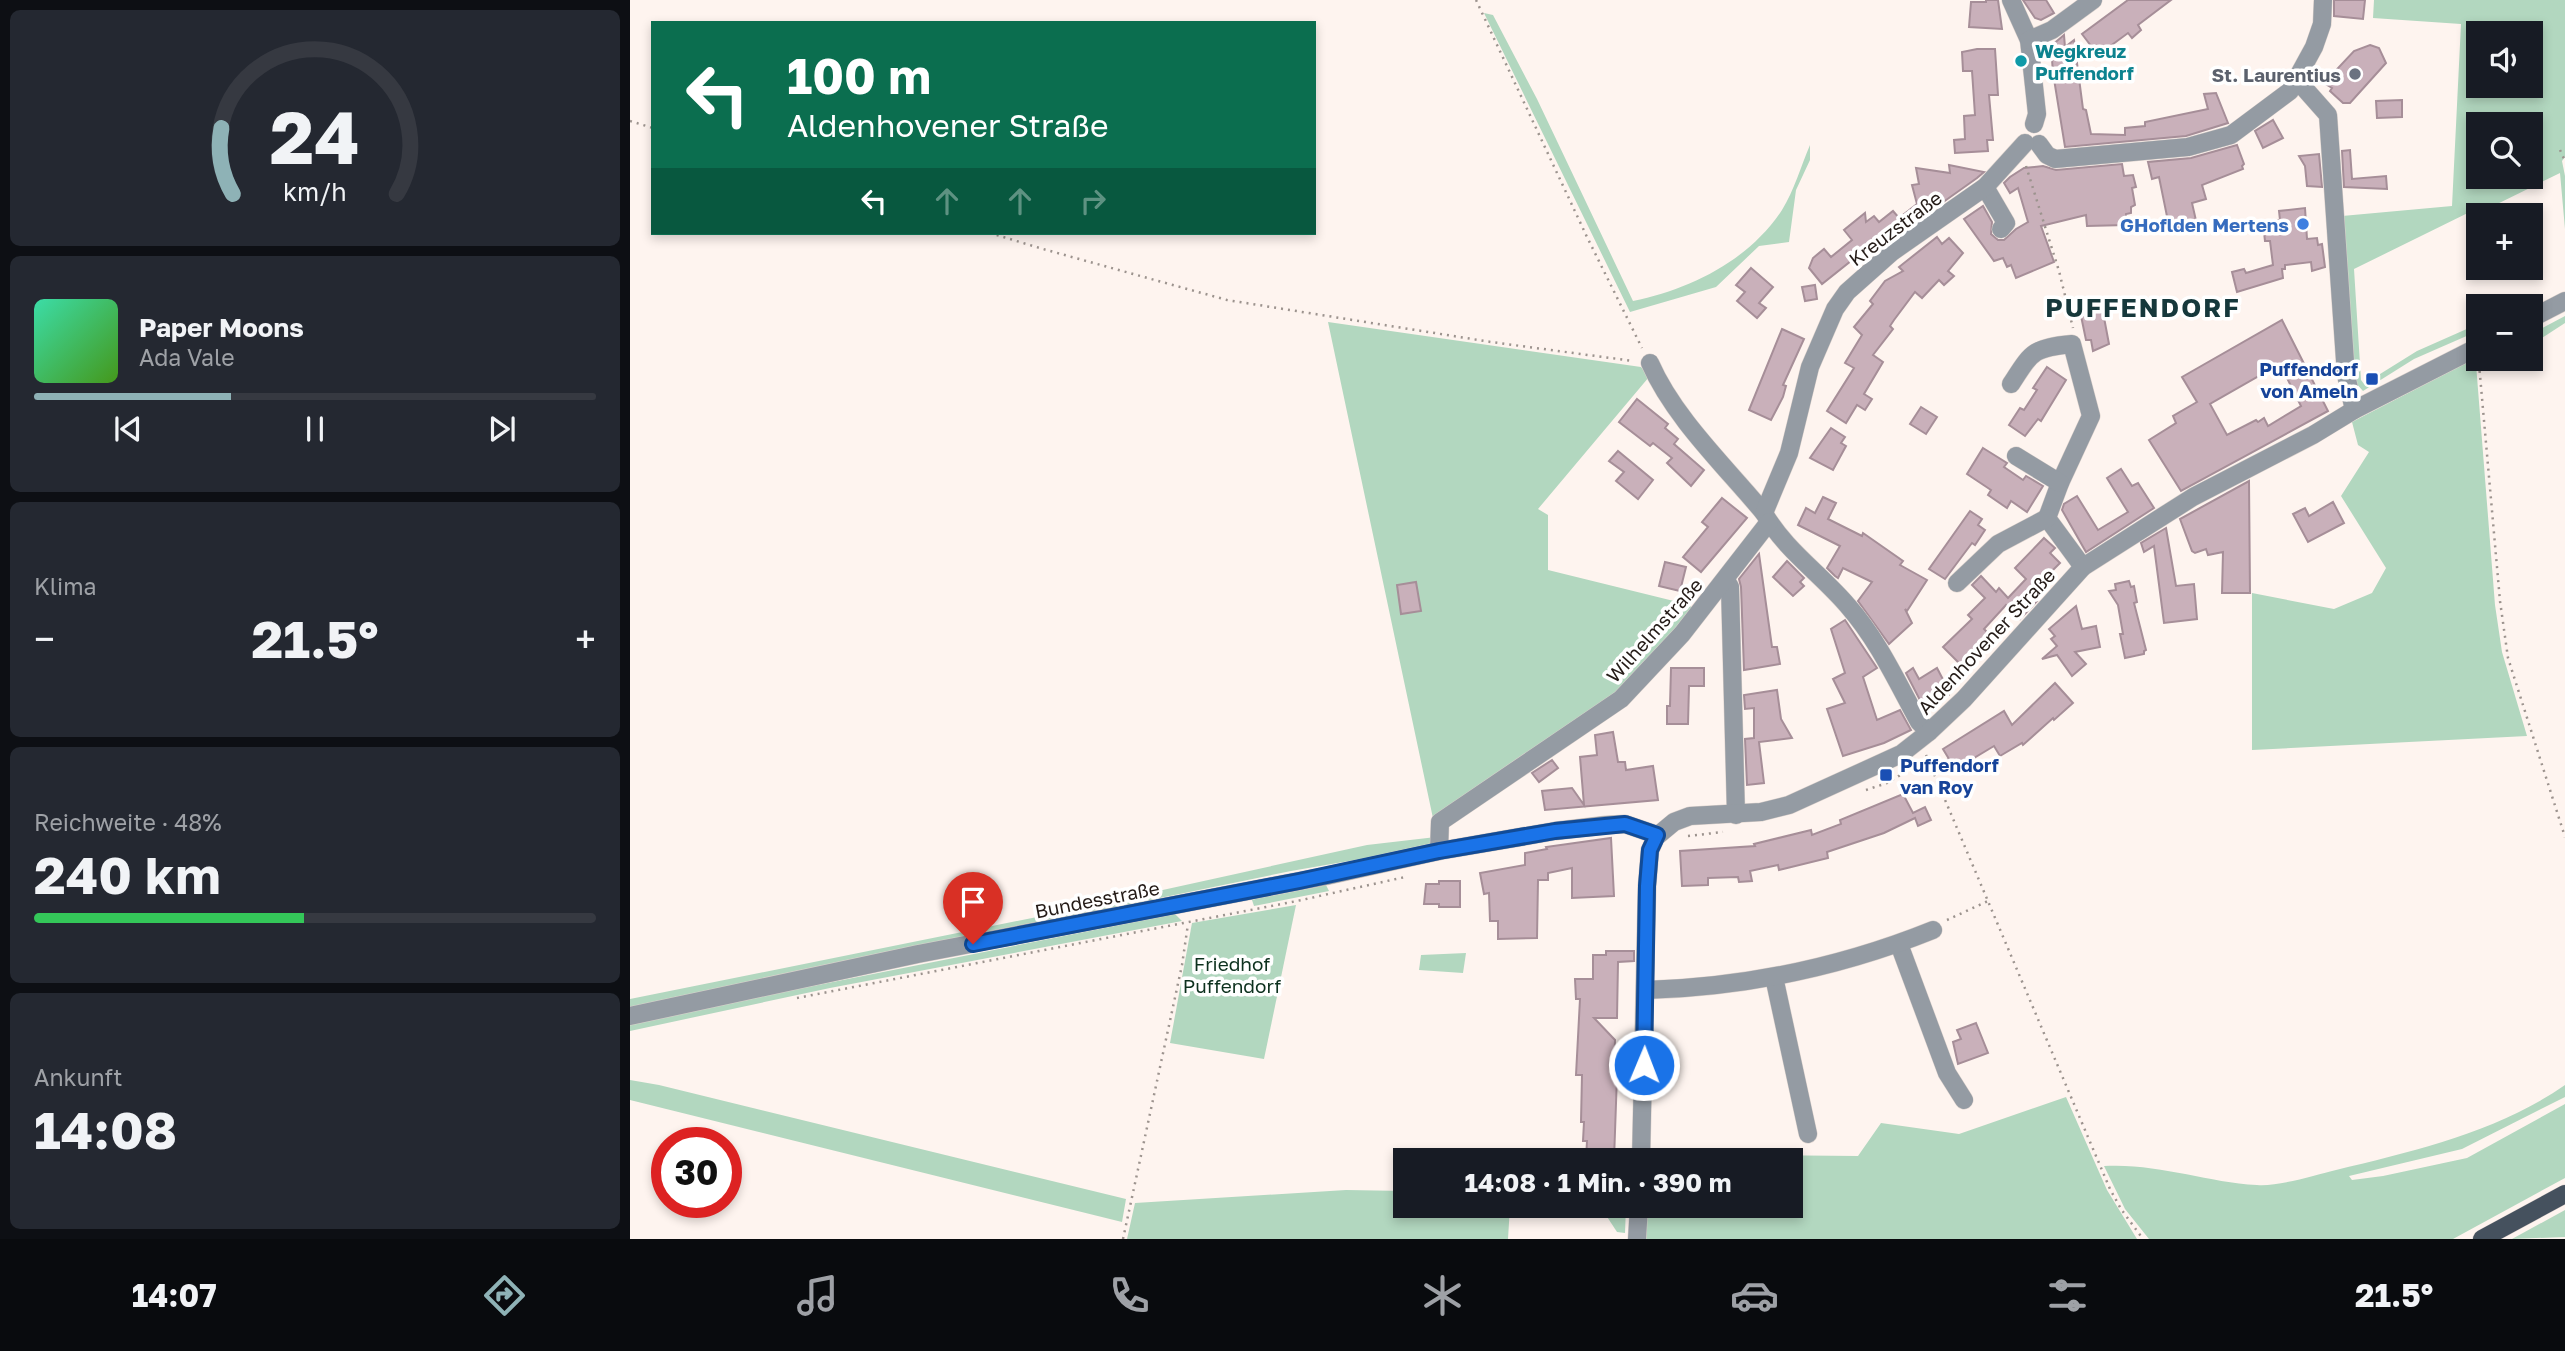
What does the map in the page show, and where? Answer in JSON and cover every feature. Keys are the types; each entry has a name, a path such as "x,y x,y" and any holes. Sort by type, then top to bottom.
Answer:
{"main road":[{"path":"2482,1239 2565,1194"}],"street":[{"path":"2011,0 2029,40 2037,114 2035,124 2043,133 2031,144 2055,159 2189,147 2231,135 2290,91 2314,47 2322,24 2323,0"},
{"path":"2029,40 2052,30 2093,0"},
{"path":"2297,80 2328,115 2346,375 2354,410"},
{"name":"Kreuzstraße","path":"1726,580 1767,517 1789,453 1810,367 1835,309 1847,292 1892,253 1985,187 2031,144"},
{"path":"1985,187 2006,223 2001,229"},
{"path":"2543,312 2565,301"},
{"path":"1956,583 1998,544 2047,518 2091,416 2072,345 2048,347 2031,354 2011,384"},
{"name":"Aldenhovener Straße","path":"1657,835 1674,822 1690,816 1736,814 1789,806 1901,754 1964,699 2083,567 2193,497 2313,435 2354,410 2466,354"},
{"path":"1650,363 1659,384 1679,412 1786,542 1826,581 1870,632 1919,722 1922,738"},
{"path":"2015,456 2060,483"},
{"path":"2047,518 2083,567"},
{"name":"Wilhelmstraße","path":"1439,851 1440,822 1621,699 1665,654 1726,580 1730,587 1736,814"},
{"path":"1439,851 1606,825 1625,824 1657,835 1650,850 1647,886 1641,1148"},
{"name":"Bundesstraße","path":"630,1016 918,954 1191,903 1439,851"},
{"path":"1646,990 1718,985 1774,977 1841,962 1933,930"},
{"path":"1899,944 1947,1073 1964,1100"},
{"path":"1774,977 1808,1134"},
{"path":"1637,1239 1638,1218"}],"path":[{"path":"1476,0 1587,237 1650,363"},
{"path":"630,121 651,127"},
{"path":"2031,144 2026,166 2059,271 2075,333 2072,345"},
{"path":"2560,149 2565,161"},
{"path":"997,235 1227,300 1491,342 1650,363"},
{"path":"2481,371 2500,601 2508,658 2565,837"},
{"path":"1922,738 2110,1189 2143,1239"},
{"path":"796,999 1374,885 1413,874"},
{"path":"1933,930 1938,924 1988,901"},
{"path":"1123,1239 1182,965 1191,903"}],"green space":[{"path":"2374,0 2565,0 2565,157 2562,161 2565,176 2565,229 2560,173 2543,181 2543,112 2466,112 2466,189 2528,189 2499,203 2466,203 2466,214 2354,269 2361,380 2364,384 2417,351 2466,329 2466,336 2414,359 2363,391 2354,381 2342,216 2452,206 2461,24 2373,18"},
{"path":"1484,13 1493,15 1537,99 1633,301 1655,296 1697,280 1753,244 1782,210 1810,145 1810,160 1796,190 1789,242 1759,246 1716,287 1630,312"},
{"path":"2565,316 2565,323 2543,337 2543,328"},
{"path":"1328,322 1641,367 1649,377 1538,509 1548,515 1548,570 1686,604 1695,609 1621,693 1434,823"},
{"path":"2466,363 2466,371 2477,371 2495,605 2502,652 2527,736 2252,750 2252,593 2334,609 2372,593 2386,568 2341,496 2369,452 2358,445 2352,422"},
{"path":"1436,837 1430,847 1291,871 630,1007 630,999 1067,911 1367,845"},
{"path":"1325,883 1329,891 1254,906 1252,900 1293,887"},
{"name":"Friedhof Puffendorf","path":"1296,905 1264,1059 1170,1043 1192,923"},
{"path":"1175,914 1182,921 830,988 630,1031 630,1025 646,1019"},
{"path":"1466,953 1463,973 1419,970 1421,955"},
{"path":"630,1080 659,1085 1126,1199 1122,1222 742,1127 630,1100"},
{"path":"2565,1085 2565,1097 2462,1149 2349,1176 2352,1180 2383,1176 2467,1158 2565,1104 2565,1178 2453,1239 2149,1239 2125,1209 2104,1166 2143,1167 2257,1185 2286,1182 2395,1155 2484,1128"},
{"path":"2066,1097 2107,1190 2137,1239 1646,1239 1647,1218 1803,1218 1803,1155 1858,1156 1881,1123 1959,1134"},
{"path":"1346,1190 1393,1191 1393,1218 1509,1218 1508,1239 1127,1239 1135,1203"},
{"path":"2565,1210 2565,1237 2512,1239"},
{"path":"1608,1218 1626,1218 1625,1233 1617,1232"}],"building":[{"path":"1998,0 2002,29 1969,27 1971,2"},
{"path":"2023,0 2046,0 2054,13 2041,20 2035,18"},
{"path":"2128,0 2171,0 2138,25 2141,30 2132,38 2128,33 2098,55 2082,34"},
{"path":"2334,0 2365,0 2363,19 2334,16"},
{"path":"2064,35 2065,47 2074,40 2083,109 2086,110 2091,134 2125,135 2125,128 2145,126 2145,122 2208,109 2204,94 2216,93 2228,123 2186,136 2065,147 2051,46"},
{"name":"St. Laurentius","path":"2370,45 2379,48 2386,63 2350,103 2343,103 2330,91 2332,88 2324,83 2354,51"},
{"path":"1995,49 1998,95 1989,95 1993,140 1987,140 1988,151 1955,153 1954,140 1965,139 1964,116 1975,115 1972,71 1963,71 1962,52"},
{"path":"2402,100 2402,117 2377,118 2376,101"},
{"path":"2273,120 2283,138 2263,148 2255,131"},
{"path":"2237,145 2244,164 2243,169 2202,185 2206,199 2192,203 2197,225 2170,231 2159,177 2152,179 2148,162 2191,158"},
{"path":"2350,150 2352,179 2386,176 2387,189 2344,187 2342,151"},
{"path":"2319,154 2322,187 2307,186 2305,166 2299,156"},
{"path":"2122,164 2124,176 2133,175 2136,187 2132,188 2135,205 2131,207 2131,213 2126,214 2126,225 2087,226 2086,215 2041,226 2054,262 2016,278 2011,265 2007,267 2003,258 1994,261 1964,219 1983,206 1992,222 1991,234 1998,240 2004,240 2028,222 2018,188 2010,193 2004,183 2010,177 2024,168 2043,166 2056,170"},
{"path":"1949,165 1984,172 1918,220 1891,237 1890,235 1859,261 1856,257 1822,284 1809,268 1813,258 1824,249 1831,257 1852,240 1844,230 1865,213 1866,222 1874,216 1879,222 1893,211 1899,218 1917,204 1912,185 1919,184 1916,168 1950,173"},
{"path":"2305,208 2307,239 2317,238 2318,245 2322,244 2325,267 2312,271 2311,262 2285,265 2285,269 2282,269 2283,278 2237,292 2232,272 2244,269 2246,273 2273,265 2270,241 2265,241 2263,223 2280,220 2279,211"},
{"path":"1937,237 1942,244 1949,238 1963,253 1948,271 1954,276 1944,285 1939,280 1922,298 1915,292 1894,320 1890,326 1893,329 1873,355 1883,362 1864,394 1872,399 1865,410 1857,405 1846,423 1827,411 1854,368 1845,363 1862,335 1854,327 1873,304 1870,301 1885,281 1903,271 1899,267"},
{"path":"1751,268 1773,287 1759,303 1766,308 1757,318 1737,301 1745,292 1736,285"},
{"path":"1815,285 1817,299 1805,301 1802,287"},
{"path":"2102,307 2109,344 2093,351 2091,340 2086,340 2080,311"},
{"path":"2282,320 2328,411 2181,491 2149,440 2176,423 2173,416 2197,402 2182,377","holes":["2280,364 2301,406 2268,426 2264,418 2227,435 2210,404"]},
{"path":"1782,329 1804,339 1783,385 1786,386 1783,397 1771,420 1749,410"},
{"path":"2047,367 2066,380 2041,421 2038,419 2025,436 2009,425 2020,408 2024,410 2037,390 2033,388"},
{"path":"1637,399 1668,424 1665,428 1678,439 1674,444 1704,470 1691,486 1667,463 1672,458 1653,443 1650,446 1619,422"},
{"path":"1921,407 1937,417 1926,434 1910,424"},
{"path":"1831,428 1845,437 1841,443 1846,446 1833,470 1810,458"},
{"path":"1983,448 2007,463 2004,467 2023,480 2026,476 2043,486 2027,512 2011,501 2007,508 1988,495 1991,490 1967,474"},
{"path":"1618,451 1653,480 1638,499 1616,481 1624,472 1609,461"},
{"path":"2121,469 2132,486 2138,483 2154,508 2086,552 2062,510 2064,504 2077,496 2098,530 2128,512 2107,478"},
{"path":"2249,481 2250,593 2222,593 2223,552 2208,555 2206,549 2195,553 2192,551 2180,519"},
{"path":"1823,497 1836,503 1828,519 1862,536 1863,533 1903,561 1900,565 1927,580 1907,611 1905,609 1912,623 1889,644 1858,601 1872,582 1843,568 1838,578 1835,576 1827,568 1840,546 1798,525 1806,508 1815,513"},
{"path":"1722,498 1747,518 1701,572 1683,557 1708,527 1702,522"},
{"path":"2333,502 2344,523 2308,542 2293,514 2305,508 2309,516"},
{"path":"1970,511 1982,519 1978,525 1985,530 1945,579 1929,569"},
{"path":"2166,528 2176,586 2194,584 2197,619 2164,623 2154,546 2144,552 2141,543"},
{"path":"2044,538 2055,548 2050,553 2060,563 2029,594 2037,601 2020,619 2006,605 1984,629 1989,634 1960,664 1943,647 1972,619 1968,615 1985,598 1972,585 1981,576 1996,592 1999,588 2008,598 2026,579 2015,568"},
{"path":"1759,554 1772,647 1777,647 1780,664 1744,670 1739,579"},
{"path":"1787,561 1804,578 1800,582 1804,586 1793,596 1773,577"},
{"path":"1665,562 1686,567 1680,591 1659,586"},
{"path":"2129,581 2131,587 2134,586 2137,602 2134,603 2146,650 2144,654 2125,658 2118,605 2109,591 2116,590 2115,584"},
{"path":"1416,582 1421,611 1401,614 1397,585"},
{"path":"2076,606 2082,629 2096,626 2100,647 2075,652 2086,664 2072,676 2057,655 2042,659 2057,646 2051,639 2055,636 2049,629"},
{"path":"1845,620 1877,668 1863,677 1877,720 1900,710 1911,730 1884,743 1843,756 1827,709 1845,703 1833,679 1845,673 1831,629"},
{"path":"1671,668 1704,668 1704,686 1689,686 1688,724 1667,724"},
{"path":"1913,668 1919,679 1937,668 1949,695 1924,708 1906,673"},
{"path":"2055,683 2073,703 2054,720 2053,718 2023,745 2022,743 2000,756 1994,746 1949,773 1943,762 1949,759 1943,749 2004,711 2012,725"},
{"path":"1777,690 1781,719 1792,738 1759,742 1764,783 1747,785 1745,739 1754,738 1754,708 1745,709 1744,695"},
{"path":"1613,732 1618,762 1625,762 1626,770 1653,766 1658,800 1545,810 1542,791 1572,788 1584,805 1580,757 1597,755 1595,735"},
{"path":"1552,760 1558,768 1539,782 1532,773"},
{"path":"1903,794 1913,813 1925,807 1931,820 1918,826 1915,818 1884,833 1827,852 1828,858 1779,870 1778,865 1750,871 1752,881 1739,882 1738,877 1708,878 1708,885 1682,886 1680,851 1755,846 1754,844 1811,830 1812,835 1841,824 1840,820"},
{"path":"1611,838 1614,896 1572,898 1572,868 1548,873 1548,880 1538,880 1537,938 1498,939 1498,921 1490,921 1489,893 1484,894 1480,873 1525,865 1525,853 1547,849 1546,847"},
{"path":"1439,881 1460,881 1460,907 1424,904 1426,884 1439,884"},
{"path":"1606,951 1634,951 1634,961 1618,962 1617,1018 1594,1018 1615,1040 1614,1075 1617,1075 1614,1148 1587,1148 1587,1141 1583,1141 1584,1122 1581,1122 1582,1075 1576,1075 1580,999 1576,999 1575,979 1593,979 1593,955 1606,955"},
{"path":"1976,1023 1988,1053 1958,1064 1953,1042 1961,1039 1957,1030"}],"place":[{"name":"Wegkreuz Puffendorf","path":"2021,61"},
{"name":"St. Laurentius","path":"2355,74"},
{"name":"GHoflden Mertens","path":"2303,224"},
{"name":"Puffendorf von Ameln","path":"2372,379"},
{"name":"Puffendorf van Roy","path":"1886,775"}],"district":[{"name":"PUFFENDORF","path":"2143,307"}],"route":[{"path":"973,944 1191,903 1439,851 1555,831 1625,824 1657,835 1650,850 1647,886 1644,1065"}]}
